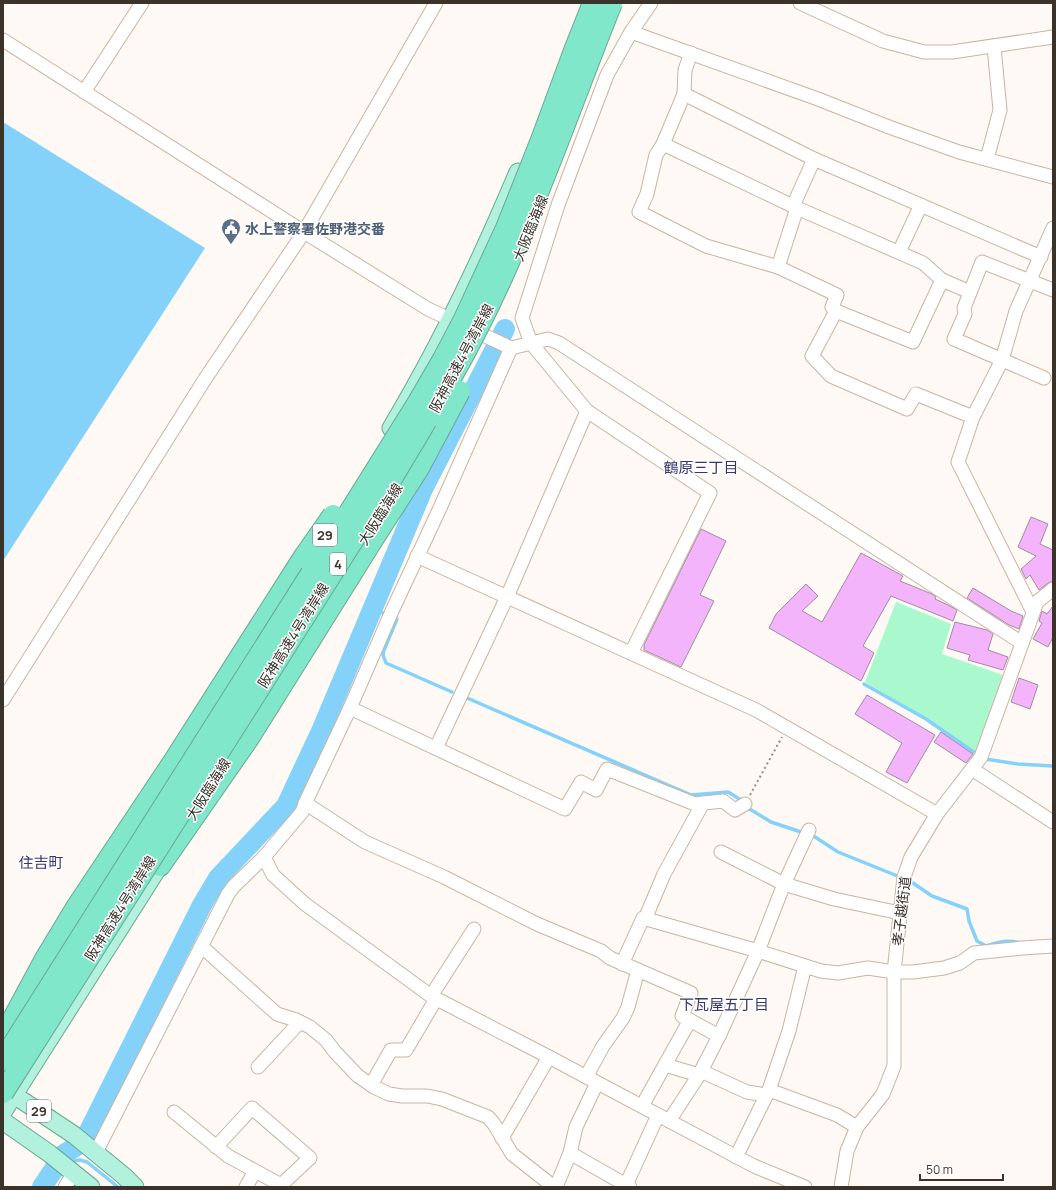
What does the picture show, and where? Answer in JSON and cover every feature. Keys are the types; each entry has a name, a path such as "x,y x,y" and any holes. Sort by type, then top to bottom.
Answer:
{"highway":[{"name":"阪神高速4号湾岸線","path":"7,1092 433,412 471,343 502,279 558,144 591,54 612,3"},
{"name":"阪神高速4号湾岸線","path":"3,1060 311,574 418,402 464,319 506,228 575,48 594,5"},
{"path":"160,866 250,738 419,468 478,355 506,292 558,144"},
{"path":"3,1038 45,959 76,906 173,762 303,558 382,445 415,393 449,334 506,228"}],"main road":[{"name":"大阪臨海線","path":"3,1112 7,1092 160,866 426,440 482,335 530,234 589,71 618,3"},
{"name":"29","path":"3,1038 181,764 308,564 402,409 451,320 497,223 553,92 594,5"},
{"name":"29","path":"7,1092 93,1149 135,1187"},
{"name":"29","path":"3,1121 72,1170 91,1187"}],"street":[{"path":"84,92 142,3"},
{"path":"3,700 205,379 304,232 436,3"},
{"path":"631,653 710,492 587,411 531,343 522,318 549,230 607,75 631,32 651,3"},
{"path":"800,3 883,41 924,52 952,52 1053,37"},
{"path":"631,32 818,98 889,127 959,152 1053,177"},
{"path":"3,40 304,232 428,309 511,348 548,339 559,343 1022,644"},
{"path":"987,159 1000,110 994,46"},
{"path":"691,54 685,70 684,94 663,144 656,155 647,194 640,212 706,246 778,267 837,295 832,307 836,310 913,342 942,280"},
{"path":"684,94 814,159 1041,257"},
{"path":"663,144 795,207 923,263 942,280 970,292"},
{"path":"778,267 795,207 814,159"},
{"path":"899,252 921,205"},
{"path":"1033,612 958,462 974,417 1002,360 1016,311 1053,228"},
{"path":"1044,378 954,339 965,314 964,308 982,262 1053,290"},
{"path":"836,310 812,356 831,376 908,409 916,394 974,417"},
{"path":"93,1149 228,894 234,886 264,857 302,812 511,348"},
{"path":"436,748 506,597 587,411"},
{"path":"417,556 756,710 937,814"},
{"name":"孝子越街道","path":"841,1187 847,1151 857,1126 883,1094 894,1066 894,972 904,877 911,857 937,814 981,757 1037,602 1051,593"},
{"path":"350,708 564,810 581,782 596,790 607,769 695,804 723,801 735,810 745,804"},
{"path":"972,769 1053,822"},
{"path":"305,803 364,842 444,877 537,924 602,951 610,958 622,964 691,993 682,1016 719,1036"},
{"path":"622,964 643,918 645,918 664,874 703,803"},
{"path":"570,1153 629,1186 663,1118 700,1073 719,1036 758,951 784,884 809,830"},
{"path":"721,852 784,884 834,899 900,913"},
{"path":"264,857 273,875 305,904 434,998 642,1106 787,1184 805,1187"},
{"path":"645,918 821,971 838,973 868,968 894,972 913,972 944,968 960,963 974,954 1053,946"},
{"path":"371,1085 391,1050 406,1050 474,928"},
{"path":"201,946 277,1014 310,1027 326,1040 335,1052 358,1076 371,1085 389,1094 442,1099 488,1117 494,1124 512,1154 555,1187 570,1153 576,1128 603,1046 623,1018 638,970"},
{"path":"736,1157 767,1092 789,1031 805,966"},
{"path":"642,1106 690,1020"},
{"path":"258,1067 300,1022"},
{"path":"502,1138 549,1057"},
{"path":"665,1065 700,1073 747,1092 767,1092 838,1115 857,1126"},
{"path":"174,1112 216,1147 228,1156 281,1185 310,1158 252,1108 216,1147"},
{"path":"66,1187 72,1170"},
{"path":"246,1187 255,1172"}],"path":[{"path":"745,804 788,728"}],"green space":[{"path":"896,602 951,624 942,654 1003,675 978,754 932,722 865,682"}],"water":[{"path":"3,122 205,248 3,561"}],"building":[{"path":"1031,517 1048,524 1040,544 1053,550 1053,581 1039,590 1030,575 1026,579 1021,569 1036,556 1018,547"},
{"path":"701,529 726,541 700,595 714,601 681,667 644,650 644,645"},
{"path":"861,553 903,576 900,581 932,594 936,597 935,599 957,610 953,621 891,596 863,646 874,653 861,681 769,628 776,614 806,584 818,596 802,611 822,622"},
{"path":"973,588 1011,611 1023,616 1019,629 1009,625 967,598"},
{"path":"1053,606 1053,637 1048,647 1033,639 1042,623 1039,621 1042,611 1047,614"},
{"path":"955,622 987,630 993,634 988,650 1008,657 1003,670 968,660 970,655 947,648"},
{"path":"1019,678 1038,685 1030,709 1011,702"},
{"path":"867,695 935,735 907,783 886,772 902,743 855,714"},
{"path":"941,732 973,754 966,763 934,742"}],"waterway":[{"path":"42,1187 64,1154 77,1146 88,1133 202,905 218,878 286,806 322,729 423,489 505,329"},
{"path":"373,608 385,614"},
{"path":"397,619 384,650 383,655 386,663 452,692"},
{"path":"864,684 926,719 978,755"},
{"path":"467,698 691,795 728,792 741,800"},
{"path":"985,759 1018,764 1053,766"},
{"path":"748,808 771,822 804,833"},
{"path":"812,835 838,852 900,877"},
{"path":"910,881 932,896 967,909 969,921 977,941 986,946 994,943 1012,941 1020,943"},
{"path":"68,1162 80,1160 87,1162 118,1187"},
{"path":"47,1179 60,1168"}],"place":[{"name":"水上警察署佐野港交番","path":"231,245"}],"district":[{"name":"鶴原三丁目","path":"701,467"},
{"name":"住吉町","path":"41,862"},
{"name":"下瓦屋五丁目","path":"724,1004"}]}
